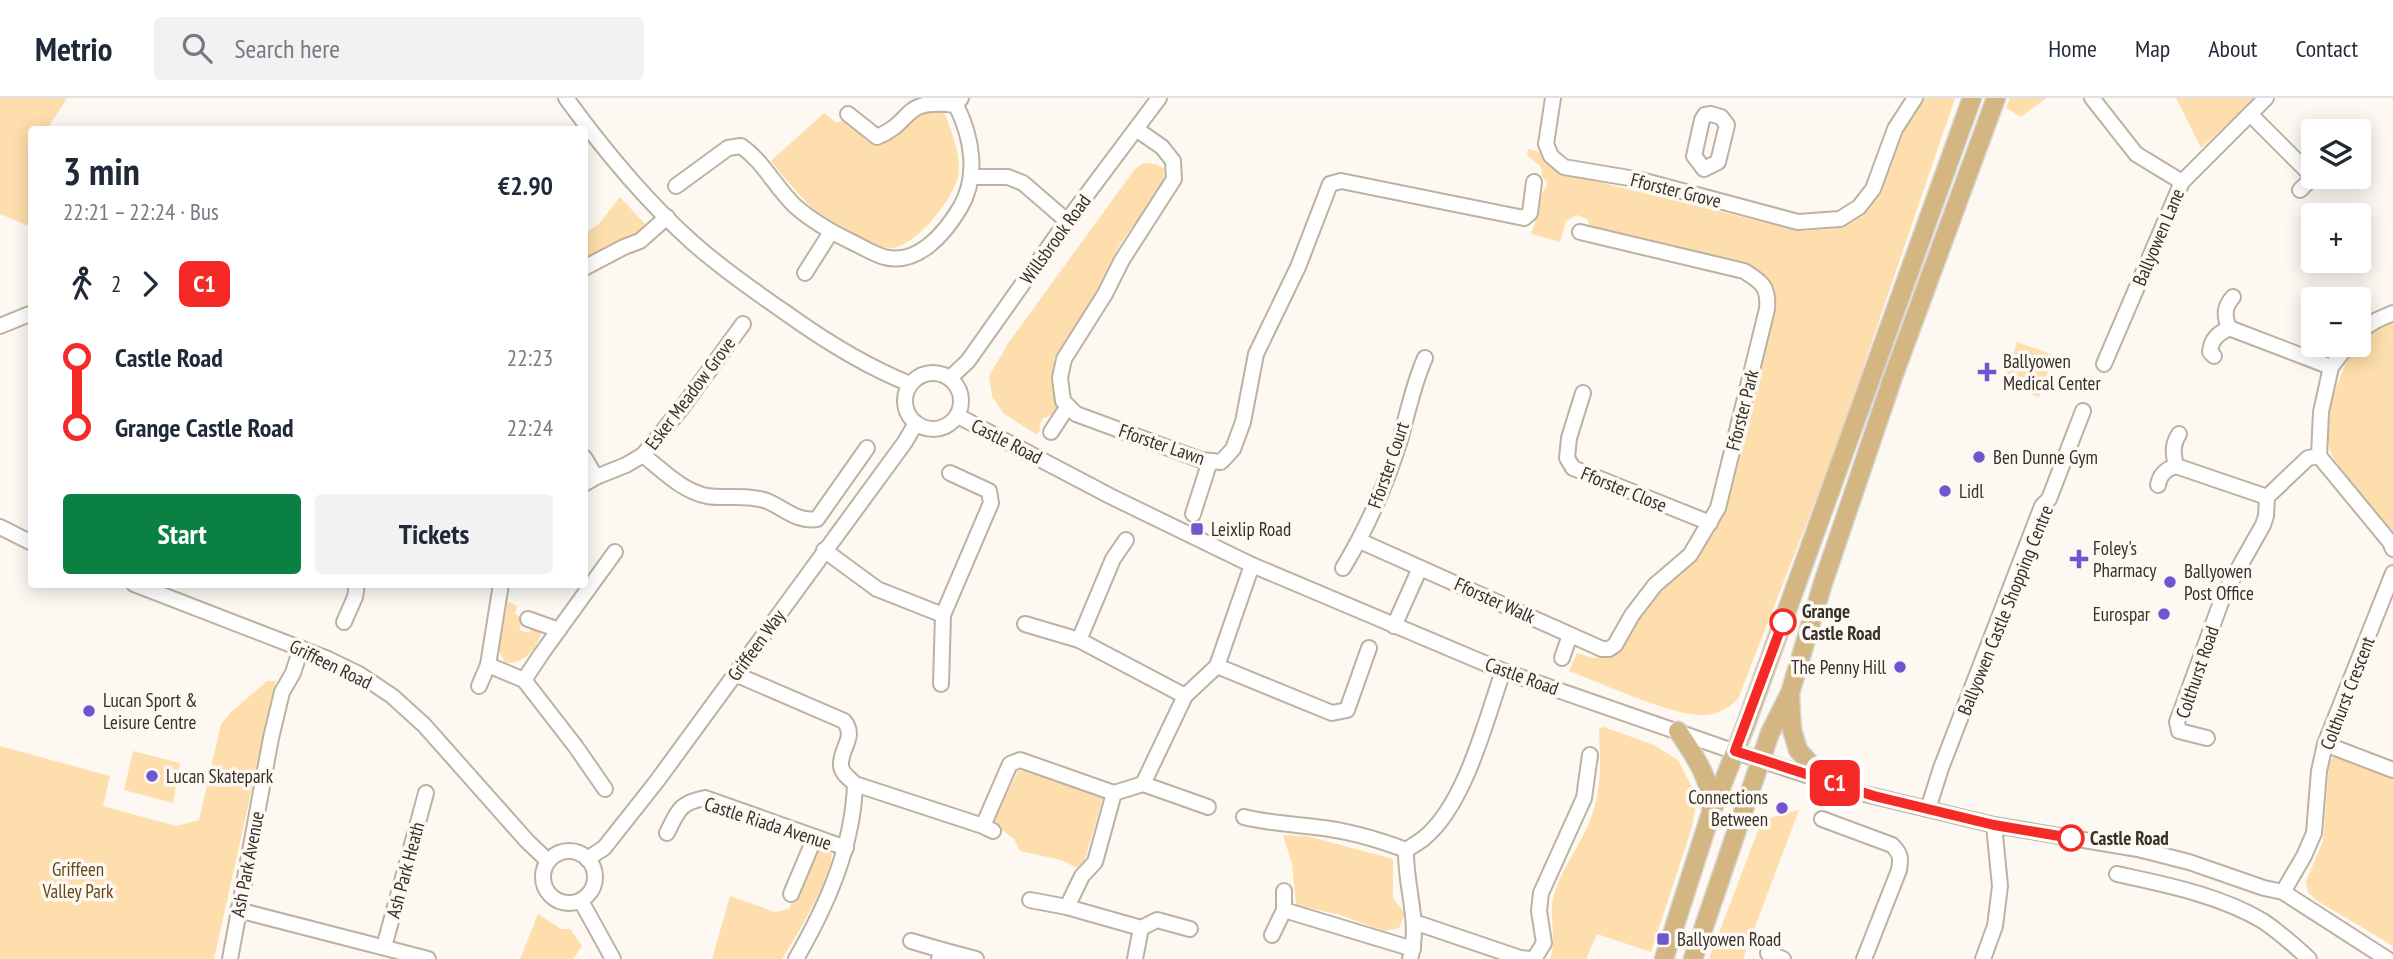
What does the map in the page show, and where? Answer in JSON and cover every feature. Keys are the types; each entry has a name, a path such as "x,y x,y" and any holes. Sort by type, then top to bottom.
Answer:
{"main road":[{"path":"1664,959 1710,816 1972,98"},
{"path":"1693,959 1770,733 1790,694 1823,583 1893,377 1996,98"},
{"path":"1790,694 1792,730 1798,750 1825,780"},
{"path":"1678,731 1697,760 1705,779 1711,796 1710,816"}],"street":[{"path":"566,98 588,126"},
{"name":"Willsbrook Road","path":"950,378 968,361 1067,220 1159,98"},
{"name":"Fforster Grove","path":"1553,98 1546,144 1551,156 1564,167 1641,180 1798,222 1840,219 1859,207 1873,189 1895,129 1915,98"},
{"path":"2092,98 2136,154 2182,182"},
{"name":"Ballyowen Lane","path":"2104,364 2182,182 2266,98"},
{"path":"676,186 728,148 741,146 755,156 795,205 831,232 886,257 910,256 932,245 950,225 966,198 972,177 970,148 958,102 935,99 921,101 885,134 877,137 848,114"},
{"path":"2250,114 2301,165"},
{"path":"588,126 624,172 692,243 820,337 872,367 910,384"},
{"path":"1051,432 1068,406 1063,401 1060,378 1065,359 1105,294 1122,260 1174,178 1173,161 1162,148 1136,129"},
{"path":"1699,195 1704,169"},
{"path":"972,177 1008,177 1023,183 1067,220"},
{"name":"Fforster Lawn","path":"1068,406 1076,414 1201,460 1222,462 1233,449 1243,422 1256,354 1298,267 1330,184 1341,181 1524,218 1530,213 1534,182"},
{"path":"588,266 640,241 667,217"},
{"path":"805,273 831,232"},
{"name":"Fforster Park","path":"1570,635 1602,649 1615,645 1632,615 1655,585 1690,555 1710,523 1718,508 1767,309 1768,295 1760,281 1744,271 1580,232"},
{"path":"2233,297 2226,306 2225,318 2229,328 2331,367"},
{"path":"2371,324 2393,313"},
{"path":"0,326 28,315"},
{"name":"Esker Meadow Grove","path":"590,481 643,455 681,409 743,324"},
{"path":"2214,356 2210,352 2211,343 2218,334 2229,328"},
{"path":"2339,357 2331,367 2321,412 2319,456 2393,549"},
{"name":"Fforster Court","path":"1343,568 1360,541 1386,479 1400,439 1413,385 1425,358"},
{"path":"933,373 950,378 960,391 962,399 958,416 943,428 924,428 916,423 906,409 906,392 910,384 917,378 933,373"},
{"name":"Fforster Close","path":"1583,393 1569,438 1567,458 1573,468 1710,523"},
{"name":"Ballyowen Castle Shopping Centre","path":"1928,808 2042,506 2049,499 2083,411"},
{"name":"Castle Road","path":"958,416 1110,496 1252,565 1503,671 1861,793 1994,825 2138,849 2283,892 2387,959"},
{"name":"Griffeen Way","path":"587,859 604,848 629,818 905,442 916,423"},
{"path":"2176,466 2174,443 2179,434"},
{"path":"643,455 681,486 706,496 739,496 765,501 806,520 817,519 867,448"},
{"path":"2158,485 2167,469 2176,466 2267,497 2308,458 2319,456"},
{"path":"1193,514 1210,461"},
{"path":"941,684 943,615 991,503 989,491 950,473"},
{"name":"Colthurst Road","path":"2207,738 2179,731 2178,722 2224,594 2263,525 2267,497"},
{"path":"0,527 28,541"},
{"path":"1079,639 1113,559 1125,540"},
{"name":"Fforster Walk","path":"1360,541 1570,635"},
{"path":"824,550 877,589 943,615"},
{"path":"524,680 615,552"},
{"path":"1143,783 1185,696 1217,666 1252,565"},
{"path":"1394,626 1420,568"},
{"name":"Colthurst Crescent","path":"2283,892 2314,833 2319,771 2325,744 2387,607 2393,573"},
{"name":"Griffeen Road","path":"144,588 301,648 359,674 392,696 424,725 548,861"},
{"path":"344,622 355,597 356,588"},
{"path":"479,686 488,665 500,588"},
{"path":"528,619 559,630"},
{"path":"1025,624 1079,639 1185,696"},
{"path":"1562,658 1570,635"},
{"name":"Ash Park Avenue","path":"230,959 282,692 293,673 301,648"},
{"path":"1217,666 1332,713 1348,710 1369,648"},
{"path":"488,665 524,680 605,789"},
{"path":"1406,850 1425,837 1444,816 1462,784 1503,671"},
{"name":"Castle Riada Avenue","path":"735,674 845,721 850,727 841,765 843,772 855,784 846,848 815,926 796,959"},
{"path":"2325,744 2393,769"},
{"path":"1415,922 1520,958 1532,959 1544,943 1539,911 1541,893 1584,798 1590,755"},
{"path":"855,784 988,829 1010,764 1020,760 1114,793 1143,783 1208,807"},
{"name":"Ash Park Heath","path":"384,947 426,793"},
{"path":"1067,906 1082,876 1095,862 1114,793"},
{"name":"Castle Riada Avenue","path":"667,834 680,807 691,800 705,798 846,848"},
{"path":"1244,817 1317,827 1388,843 1406,850"},
{"path":"1822,820 1892,845 1899,852 1899,870 1864,959"},
{"path":"1983,959 1995,926 2000,886 1994,825"},
{"path":"791,894 815,837"},
{"path":"1284,910 1411,954 1415,922 1405,874 1406,850"},
{"path":"563,852 580,854 587,859 594,873 592,889 581,901 563,903 548,894 542,877 548,861 563,852"},
{"path":"2118,874 2192,891 2224,903 2263,922 2309,959"},
{"path":"1272,935 1284,910 1284,891"},
{"path":"1030,900 1067,906 1141,928 1157,920 1190,929"},
{"path":"581,901 613,959"},
{"path":"238,910 428,959"},
{"path":"1135,959 1141,928"},
{"path":"911,941 941,955 976,959"},
{"path":"1768,953 1783,959"}],"green space":[{"path":"0,98 67,98 49,126 28,126 28,226 0,214"},
{"path":"1922,98 1955,98 1834,453 1738,699 1715,713 1692,714 1657,705 1569,671 1577,653 1594,658 1619,651 1630,629 1660,587 1683,570 1704,547 1720,516 1772,306 1772,293 1767,281 1754,269 1600,231 1590,227 1588,220 1577,215 1566,221 1560,242 1531,234 1544,189 1548,184 1542,176 1541,167 1527,155 1528,149 1539,152 1558,172 1801,231 1834,229 1861,213 1893,144"},
{"path":"2010,98 2046,98 2021,117 2006,108"},
{"path":"2176,98 2256,98 2201,148"},
{"path":"930,107 945,114 957,153 958,177 949,198 931,221 921,232 900,246 890,248 871,245 838,229 808,204 771,161 824,113 837,123 844,119 866,140 877,146 886,142 914,114"},
{"path":"1144,163 1156,164 1164,169 1164,179 1153,199 1120,244 1093,298 1054,358 1057,414 1043,418 1037,435 1003,413 992,396 989,376 1009,342 1135,169"},
{"path":"620,197 645,224 637,235 597,253 588,262 588,231 599,224"},
{"path":"2393,321 2393,531 2346,477 2331,454 2325,433 2329,405 2348,357 2371,357 2371,332"},
{"path":"2017,342 2054,355 2039,397 2003,384"},
{"path":"508,602 517,606 515,614 521,617 522,623 519,630 529,633 531,628 537,629 541,634 535,646 523,659 505,663 498,649"},
{"name":"Griffeen Valley Park","path":"267,681 276,681 214,959 0,959 0,746 110,776 103,806 176,826 199,820 221,724"},
{"path":"1604,727 1654,745 1678,760 1692,787 1696,804 1692,827 1651,952 1597,934 1586,959 1550,959 1554,895 1585,832 1597,799 1600,776 1599,728"},
{"name":"Lucan Skatepark","path":"133,751 180,763 173,803 124,790"},
{"path":"2334,757 2343,757 2393,775 2393,946 2316,900 2308,892 2306,881 2323,841 2329,762"},
{"path":"1028,770 1098,791 1103,797 1085,859 1077,868 1061,860 1020,851 1014,839 993,823 1018,771"},
{"path":"1799,810 1743,959 1709,959 1762,820"},
{"path":"1283,835 1307,836 1393,859 1393,898 1405,913 1399,928 1384,931 1340,915 1296,905 1292,864"},
{"path":"821,846 831,849 828,871 814,904 782,959 712,959 730,896 775,912 789,909 814,850"},
{"path":"538,914 561,929 570,929 582,946 573,959 520,959"}],"bus line":[{"name":"C1","path":"1783,622 1735,751 1861,793 1994,825 2071,838"}],"place":[{"name":"Ballyowen Medical Center","path":"1987,372"},
{"name":"Ben Dunne Gym","path":"1979,457"},
{"name":"Lidl","path":"1945,491"},
{"name":"Leixlip Road","path":"1197,529"},
{"name":"Foley's Pharmacy","path":"2079,559"},
{"name":"Ballyowen Post Office","path":"2170,582"},
{"name":"Eurospar","path":"2164,614"},
{"name":"Grange Castle Road","path":"1783,622"},
{"name":"The Penny Hill","path":"1900,667"},
{"name":"Lucan Sport & Leisure Centre","path":"89,711"},
{"name":"Lucan Skatepark","path":"152,776"},
{"name":"Connections Between","path":"1782,808"},
{"name":"Castle Road","path":"2071,838"},
{"name":"Ballyowen Road","path":"1663,939"}]}
